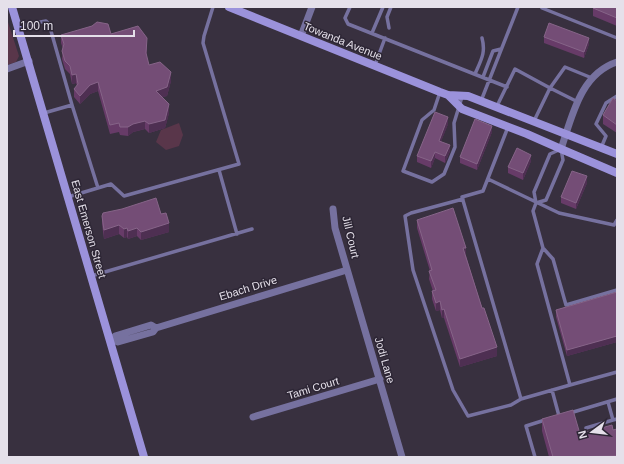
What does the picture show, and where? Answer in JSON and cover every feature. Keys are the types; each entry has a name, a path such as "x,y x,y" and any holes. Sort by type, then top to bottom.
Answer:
{"main road":[{"name":"East Emerson Street","path":"12,7 144,457"},
{"name":"Towanda Avenue","path":"229,7 444,94 468,96 497,106 617,154"},
{"name":"Towanda Avenue","path":"444,94 462,109 508,126 560,150 617,173"}],"street":[{"path":"301,36 312,7"},
{"path":"7,69 29,61"},
{"path":"560,150 586,84 598,72 610,64 617,62"},
{"name":"Jill Court","path":"333,208 335,228 347,270"},
{"name":"Ebach Drive","path":"111,341 118,342 153,332 156,328 347,270"},
{"name":"Jodi Lane","path":"347,270 402,457"},
{"name":"Tami Court","path":"254,418 380,379"}],"lane":[{"path":"68,197 111,184 124,196 239,164 203,43 213,7"},
{"path":"350,7 345,18 348,24 507,87"},
{"path":"372,33 383,7"},
{"path":"389,28 388,17 392,7"},
{"path":"481,101 518,7"},
{"path":"542,8 617,38"},
{"path":"18,26 46,21 49,24 98,188"},
{"path":"375,66 385,38"},
{"path":"475,74 484,52 482,38"},
{"path":"483,77 493,51 502,49"},
{"path":"534,121 550,88 565,67 592,78"},
{"path":"497,106 515,69 578,102"},
{"path":"444,94 434,110 422,120 403,171 432,182 444,174 455,147 454,123 463,96"},
{"path":"601,148 606,136 596,124 606,103 617,96"},
{"path":"44,113 72,105"},
{"path":"508,126 483,191 462,197 463,199 405,216 413,270 453,390 468,416 512,405 521,399 617,372"},
{"path":"536,203 546,200 563,160 560,150 550,154 534,192 536,203 533,211 543,248 553,259 566,305 617,290"},
{"path":"219,170 237,234"},
{"path":"488,179 559,213 614,224 617,220"},
{"path":"463,199 521,399"},
{"path":"91,276 252,230"},
{"path":"543,248 537,264 570,385"},
{"path":"552,390 559,416"},
{"path":"535,457 526,426 617,399"},
{"path":"586,428 615,419 608,402"}],"shaded area":[{"path":"7,19 19,56 16,62 7,65"},
{"path":"179,123 183,135 179,146 166,150 156,142 161,130"}],"building":[{"path":"617,7 617,18 593,8"},
{"path":"97,22 108,24 111,34 138,26 147,38 146,53 149,65 160,62 171,72 167,87 156,91 169,104 165,120 149,124 145,121 128,127 120,127 119,123 110,125 98,82 90,85 80,96 74,89 78,84 76,74 72,75 70,66 65,61 62,51 64,44 61,35 92,26"},
{"path":"549,23 589,38 584,52 544,37"},
{"path":"613,98 617,101 617,125 603,115"},
{"path":"435,112 448,117 439,141 450,145 445,156 435,152 431,161 417,156"},
{"path":"475,119 492,126 477,164 460,157"},
{"path":"517,148 531,155 523,173 508,167"},
{"path":"572,171 587,176 576,203 561,197"},
{"path":"156,198 161,214 166,213 169,223 141,232 137,228 128,231 127,228 124,229 119,225 104,230 103,213 122,209"},
{"path":"453,208 466,248 463,248 482,308 484,308 497,347 460,359 444,309 442,310 440,301 436,303 432,291 436,290 429,271 432,270 417,220"},
{"path":"617,292 617,336 567,350 556,310"},
{"path":"573,410 580,434 612,425 613,430 617,429 617,456 553,457 542,419"}]}
